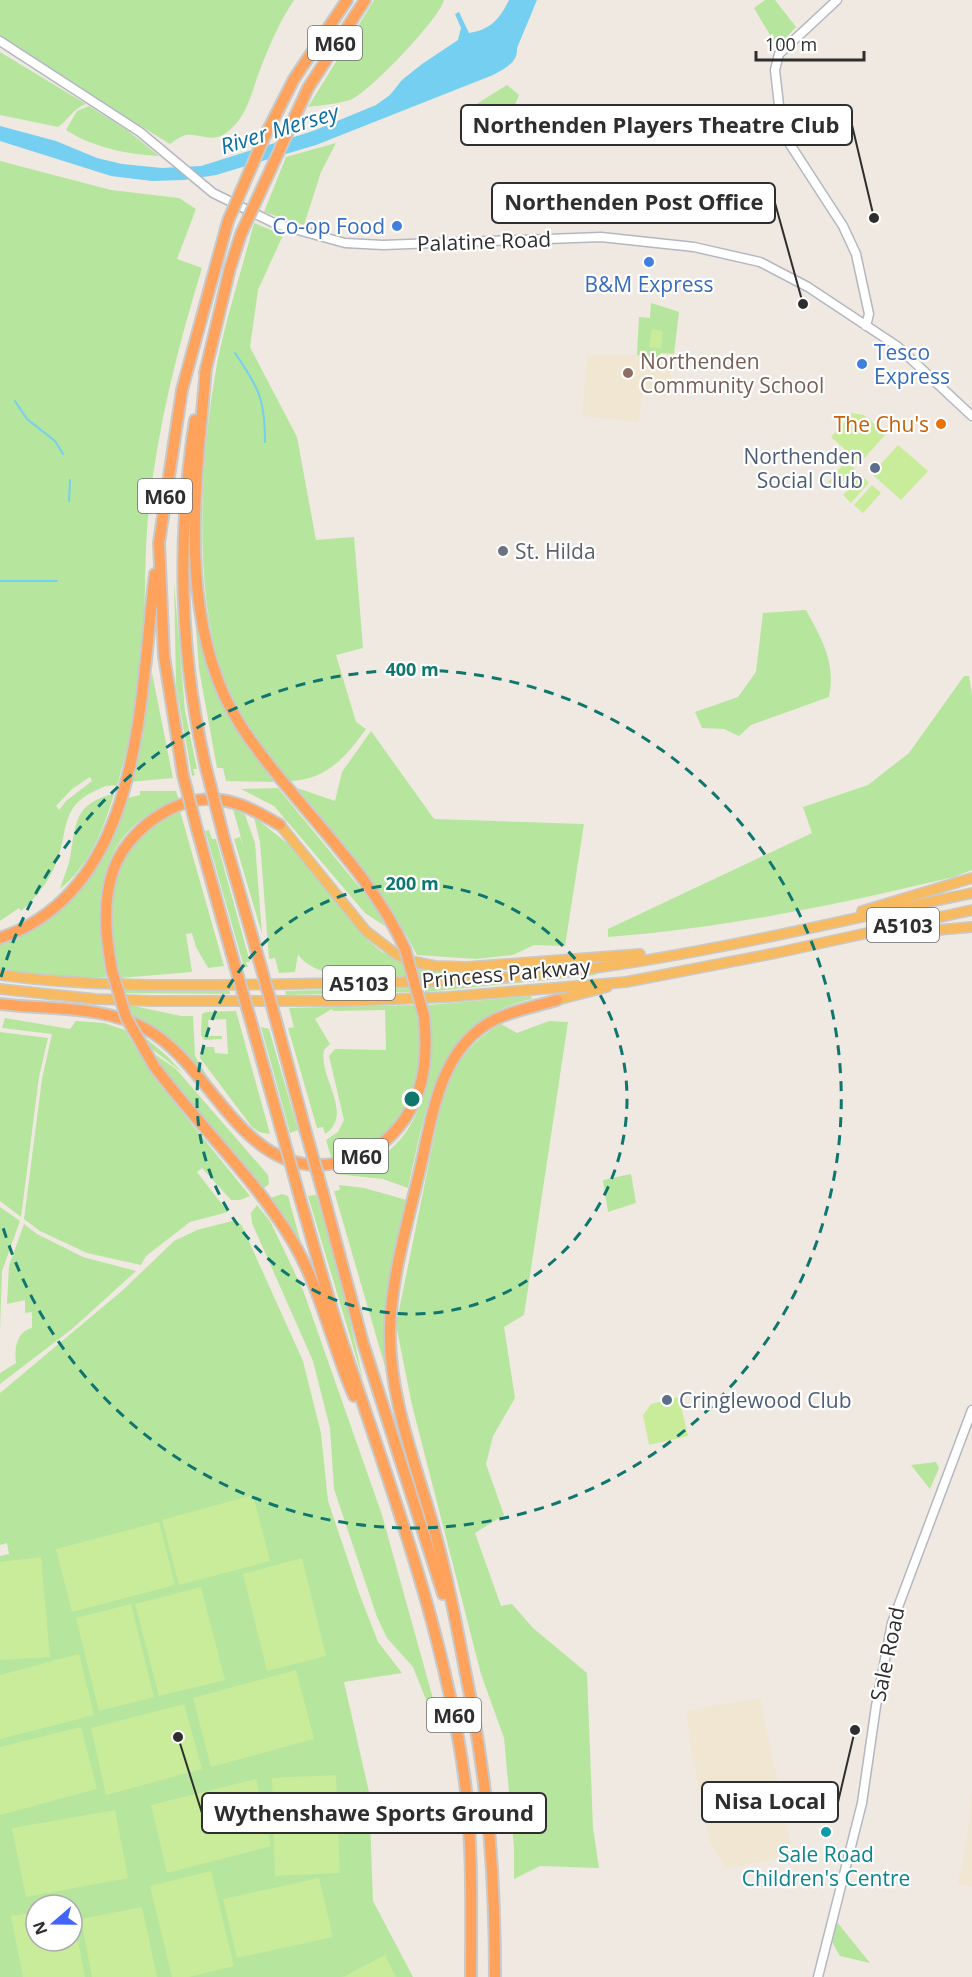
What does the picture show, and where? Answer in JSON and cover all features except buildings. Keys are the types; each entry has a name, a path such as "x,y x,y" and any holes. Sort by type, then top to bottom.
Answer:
{"highway":[{"name":"M60","path":"0,938 19,931 39,919 80,881 107,836 129,769 145,691 159,543 182,390 228,221 264,138 294,79 346,0"},
{"name":"M60","path":"365,0 308,88 241,234 230,268 196,417 186,494 183,604 189,676 206,768 224,838 363,1343 421,1520 462,1657"},
{"name":"M60","path":"0,1004 127,1019 156,1034 255,1140 295,1163 312,1167 361,1156 383,1143 402,1125 419,1094 426,1065 424,1017 405,949 391,921 371,890 271,768 227,702 213,665 203,621 197,574 196,516 206,368"},
{"name":"M60","path":"159,543 164,656 183,776 344,1348 424,1589 454,1716 469,1835 471,1977"},
{"name":"M60","path":"280,825 248,807 210,799 180,806 143,828 125,848 117,862 108,894 107,934 112,971 126,1017 154,1066 267,1205 294,1243 304,1264 337,1357 383,1462"},
{"path":"280,825 366,930 381,944 410,960 435,966 468,967 693,951"},
{"path":"834,922 893,900 972,878"},
{"name":"Princess Parkway","path":"0,975 104,984 347,983 436,980 580,970 693,951 972,893"},
{"name":"Princess Parkway","path":"0,989 138,1001 349,1001 447,997 626,982 972,910"},
{"path":"833,939 972,927"},
{"path":"557,1000 626,982"},
{"name":"M60","path":"495,1977 495,1885 486,1785 444,1565 406,1432 393,1361 390,1329 392,1303 411,1207 438,1092 449,1065 467,1040 498,1018 557,1000"}],"main road":[{"path":"837,0 779,54 775,70 782,132 843,226 856,254 869,314 866,326"},
{"name":"Palatine Road","path":"0,41 122,120 167,153 213,193 276,224 345,243 383,245 601,237 646,240 694,247 760,262 808,287 909,356 972,416"},
{"name":"Sale Road","path":"818,1977 862,1803 876,1706 892,1623 972,1410"}],"shaded area":[{"name":"Northenden Community School","path":"651,303 679,312 668,398 642,392 639,422 582,416 587,355 637,355 639,317 650,318"},
{"path":"760,1698 793,1855 726,1869 711,1845 691,1750 687,1711"},
{"path":"972,1789 972,1887 958,1884 968,1833"}],"green space":[{"path":"0,0 294,0 272,41 248,104 238,121 231,129 218,137 186,135 170,144 0,39"},
{"path":"374,0 444,0 440,9 417,38 359,95 350,100 308,107"},
{"path":"765,0 775,0 796,27 777,47 754,8"},
{"path":"0,52 86,104 58,127 0,115"},
{"path":"507,85 519,95 501,139 483,120 467,115 467,110"},
{"path":"89,106 127,130 159,156 111,149 66,130 77,111"},
{"path":"336,143 321,172 304,225 264,212 286,157"},
{"path":"0,161 111,190 179,198 196,209 177,259 202,268 177,356 163,416 153,476 147,524 140,679 117,786 100,788 76,804 67,821 57,861 46,882 21,911 19,908 0,921","holes":["90,777 92,781 66,801 59,810 56,806 72,789"]},
{"path":"254,223 283,235 258,290 250,347 297,437 316,540 354,537 363,648 336,655 356,722 366,729 351,749 334,765 303,780 290,781 249,726 226,682 211,632 203,556 204,475 211,398 225,329"},
{"path":"651,303 679,312 674,354 661,353 656,359 637,355 639,317 650,318"},
{"path":"652,329 663,331 661,349 649,347"},
{"path":"852,413 864,415 886,434 860,463 831,437"},
{"path":"898,445 928,471 901,500 872,474"},
{"path":"846,461 855,469 837,489 828,482"},
{"path":"861,475 869,483 851,503 843,495"},
{"path":"872,485 881,493 863,513 854,505"},
{"path":"174,582 185,711 197,769 193,769 195,775 192,776 176,686"},
{"path":"194,602 205,656 225,707 242,737 274,782 226,781 223,768 217,768 199,669"},
{"path":"806,610 822,641 829,662 831,684 829,697 751,725 739,736 724,729 702,728 695,712 738,697 756,672 763,613"},
{"path":"152,673 173,778 129,782"},
{"path":"964,676 969,676 972,695 972,870 954,877 911,887 782,914 696,928 608,937 608,929 812,833 803,807 868,785 909,753"},
{"path":"371,731 434,819 584,824 565,946 534,945 513,955 476,959 417,955 377,889 297,788 335,801 342,772"},
{"path":"278,788 374,905 385,926 365,913 274,806 241,789"},
{"path":"140,791 176,791 179,800 151,813 130,829 115,849 106,872 101,896 100,922 106,977 59,977 0,970 0,942 29,929 63,903 124,799 140,795"},
{"path":"114,794 94,846 80,869 60,889 69,862 79,817 91,803"},
{"path":"233,809 245,815 255,843 262,934 234,839 240,837 244,849"},
{"path":"180,811 224,966 208,968 196,947 192,933 186,934 192,972 120,978 112,927 116,880 124,859 137,840 155,824"},
{"path":"254,817 291,846 369,941 382,952 403,962 408,976 332,973 306,963 298,954 295,972 279,973 275,958 269,959 260,842"},
{"path":"209,830 212,839 216,839 250,962 246,962 248,967 244,967 205,831"},
{"path":"417,967 439,971 516,969 420,976"},
{"path":"595,972 596,975 425,992 424,987"},
{"path":"411,988 412,992 286,995 285,991"},
{"path":"122,989 229,990 230,994 124,993"},
{"path":"531,996 532,999 499,1010 474,1026 455,1047 440,1071 430,1098 408,1188 383,1179 336,1174 335,1171 364,1165 387,1153 405,1134 418,1112 426,1086 430,1059 431,1031 428,1005"},
{"path":"129,1005 181,1016 193,1016 195,1056 224,1104 134,1019"},
{"path":"416,1005 418,1066 408,1104 398,1121 385,1136 363,1151 332,1160 326,1140 338,1132 344,1120 329,1056 335,1049 386,1050 385,1010 333,1011 332,1009 315,1019 330,1044 324,1050 324,1061 334,1095 337,1116 333,1126 325,1134 323,1127 317,1128 288,1028 294,1027 289,1008"},
{"path":"236,1011 270,1134 259,1132 252,1127 200,1058 202,1047 214,1047 215,1053 228,1054 226,1019 208,1020 209,1036 222,1036 222,1039 204,1040 201,1035 202,1014"},
{"path":"5,1018 70,1029 76,1021 104,1023 125,1030 152,1075 250,1196 240,1200 231,1200 202,1168 197,1172 228,1212 190,1222 146,1256 141,1265 87,1253 40,1231 24,1219 42,1079 52,1034 2,1028"},
{"path":"549,1021 568,1022 524,1315 504,1327 515,1398 493,1436 486,1464 504,1515 475,1533 501,1606 512,1604 533,1628 587,1673 593,1828 599,1868 540,1866 514,1879 514,1847 504,1738 481,1674 412,1405 396,1325 445,1084 469,1050 491,1030 501,1024 517,1033"},
{"path":"261,1027 269,1029 298,1130 290,1133"},
{"path":"0,1032 48,1038 39,1077 21,1217 0,1201"},
{"path":"142,1035 167,1056 182,1072 149,1047"},
{"path":"156,1055 176,1069 268,1175 269,1184 263,1189 167,1075 154,1057"},
{"path":"631,1174 636,1203 608,1212 603,1180"},
{"path":"339,1185 364,1188 407,1200 401,1225 391,1376 388,1377 334,1191 340,1190"},
{"path":"282,1194 288,1196 302,1247 268,1199"},
{"path":"316,1195 344,1293 363,1380 308,1196"},
{"path":"257,1205 270,1221 303,1290 382,1515 437,1713 432,1715 413,1667 387,1638 377,1617 334,1489 330,1428 313,1361 252,1223 251,1213"},
{"path":"0,1207 20,1221 2,1271 0,1330"},
{"path":"236,1220 242,1226 303,1361 321,1433 328,1501 378,1642 402,1673 344,1682 369,1792 373,1901 413,1977 0,1977 0,1556 9,1554 7,1543 0,1545 0,1393 123,1290 174,1241 197,1230"},
{"path":"24,1224 37,1234 83,1257 136,1271 72,1329 0,1384 0,1373 16,1363 16,1347 20,1337 32,1328 32,1312 25,1313 25,1300 7,1304 9,1266"},
{"path":"679,1397 688,1436 649,1445 643,1415 651,1404"},
{"path":"936,1462 939,1468 930,1489 911,1465"},
{"path":"253,1495 270,1561 179,1585 162,1520"},
{"path":"159,1522 175,1585 72,1612 56,1549"},
{"path":"41,1557 50,1657 0,1660 0,1562"},
{"path":"302,1558 326,1656 267,1671 243,1574"},
{"path":"201,1587 225,1680 159,1696 135,1604"},
{"path":"131,1604 154,1697 99,1711 76,1618"},
{"path":"79,1654 94,1715 0,1739 0,1675"},
{"path":"296,1670 314,1739 211,1767 193,1698"},
{"path":"184,1704 202,1769 106,1795 91,1728"},
{"path":"81,1727 97,1789 0,1815 0,1747"},
{"path":"336,1775 340,1873 275,1876 272,1778"},
{"path":"256,1779 271,1846 167,1873 151,1805"},
{"path":"115,1810 128,1878 47,1893 25,1893 12,1828"},
{"path":"211,1871 234,1966 189,1977 172,1977 150,1886"},
{"path":"319,1878 333,1937 237,1958 223,1899"},
{"path":"142,1907 157,1977 92,1977 84,1935 84,1918"},
{"path":"24,1914 24,1953 80,1953 85,1977 23,1977 11,1916"},
{"path":"836,1921 870,1963 840,1956 831,1940"},
{"path":"385,1955 396,1977 343,1977"}],"water":[{"path":"509,0 537,0 515,58 502,70 316,145 216,175 184,180 152,181 111,176 0,141 0,126 56,141 97,158 122,164 162,168 201,166 313,131 376,105 390,95 402,80 422,64 458,40 461,28 455,14 459,12 469,33 476,32 494,22"}],"waterway":[{"path":"235,353 259,394 264,415 265,442"},
{"path":"15,401 27,419 55,441 63,454"},
{"path":"69,501 70,480"},
{"path":"0,581 57,581"}],"place":[{"name":"Northenden Players Theatre Club","path":"874,218"},
{"name":"Co-op Food","path":"397,226"},
{"name":"B&M Express","path":"649,262"},
{"name":"Northenden Post Office","path":"803,304"},
{"name":"Tesco Express","path":"862,364"},
{"name":"Northenden Community School","path":"628,373"},
{"name":"The Chu's","path":"941,424"},
{"name":"Northenden Social Club","path":"875,468"},
{"name":"St. Hilda","path":"503,551"},
{"name":"Cringlewood Club","path":"667,1400"},
{"name":"Nisa Local","path":"855,1730"},
{"name":"Wythenshawe Sports Ground","path":"178,1737"},
{"name":"Sale Road Children's Centre","path":"826,1832"}],"water label":[{"name":"River Mersey","path":"279,128"}]}
